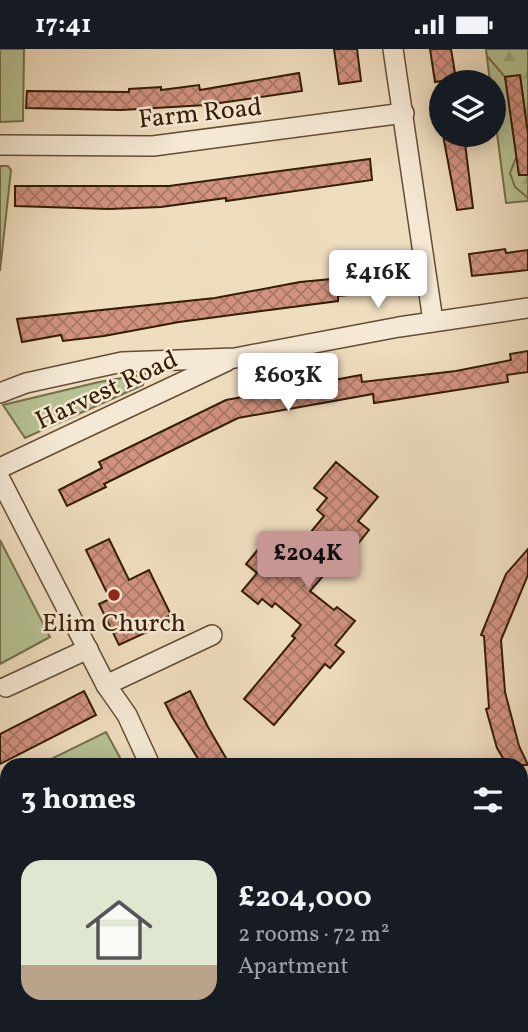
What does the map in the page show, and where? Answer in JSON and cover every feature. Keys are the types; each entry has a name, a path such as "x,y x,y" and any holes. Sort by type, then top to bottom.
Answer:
{"street":[{"path":"393,49 433,321"},
{"name":"Farm Road","path":"0,145 153,146 404,113"},
{"name":"Harvest Road","path":"0,393 26,383 122,362 235,358 433,321 528,308"},
{"name":"Harvest Road","path":"0,468 235,358"},
{"path":"0,479 106,685 127,715 147,758"},
{"path":"106,685 212,635"},
{"path":"6,687 88,649"}],"green space":[{"path":"0,49 24,49 23,121 0,122"},
{"path":"486,49 528,49 528,201 506,203 499,147 506,147 506,70 489,70"},
{"path":"486,49 528,49 528,134 520,75 506,77 506,70 499,70 487,56"},
{"path":"528,156 528,198 515,187 510,173 516,158"},
{"path":"0,166 8,166 11,170 0,271"},
{"path":"145,374 143,385 25,438 3,405 99,382"},
{"path":"0,540 50,637 0,664"},
{"path":"106,732 120,758 53,758"}],"building":[{"path":"334,49 357,49 361,81 339,84"},
{"path":"430,49 451,49 454,70 433,70"},
{"path":"299,73 302,91 206,105 121,110 26,108 27,91 129,92 129,89 161,87 161,90 199,85 200,90"},
{"path":"520,75 528,134 528,175 519,175 506,77"},
{"path":"445,147 465,147 473,208 457,210"},
{"path":"370,159 372,180 226,201 226,198 161,207 109,209 15,206 15,186 169,186"},
{"path":"505,249 506,253 528,250 528,270 472,276 469,254"},
{"path":"377,269 379,292 338,296 338,301 179,322 104,336 63,341 61,335 22,342 17,319 215,298 300,282 342,278 341,272"},
{"path":"528,351 528,372 507,375 508,382 374,403 373,394 238,418 104,484 106,487 67,506 59,490 102,468 99,462 226,400 361,375 362,382 456,371 511,360 510,354"},
{"path":"336,462 378,497 358,521 369,530 341,565 336,561 310,591 334,610 337,607 355,621 335,645 344,652 330,668 325,664 274,725 244,699 295,638 292,636 301,625 275,603 272,607 262,599 258,604 242,591 257,573 246,564 270,535 293,554 324,516 317,510 327,498 314,488"},
{"path":"109,539 129,580 149,570 171,615 145,627 147,632 119,645 99,604 110,599 86,550"},
{"path":"528,549 528,575 501,640 505,692 525,758 503,758 497,748 486,709 489,708 484,636 481,635 506,574"},
{"path":"84,691 96,715 12,758 0,758 0,734"},
{"path":"190,691 226,758 198,758 165,703"}],"place":[{"name":"Elim Church","path":"114,595"}]}
